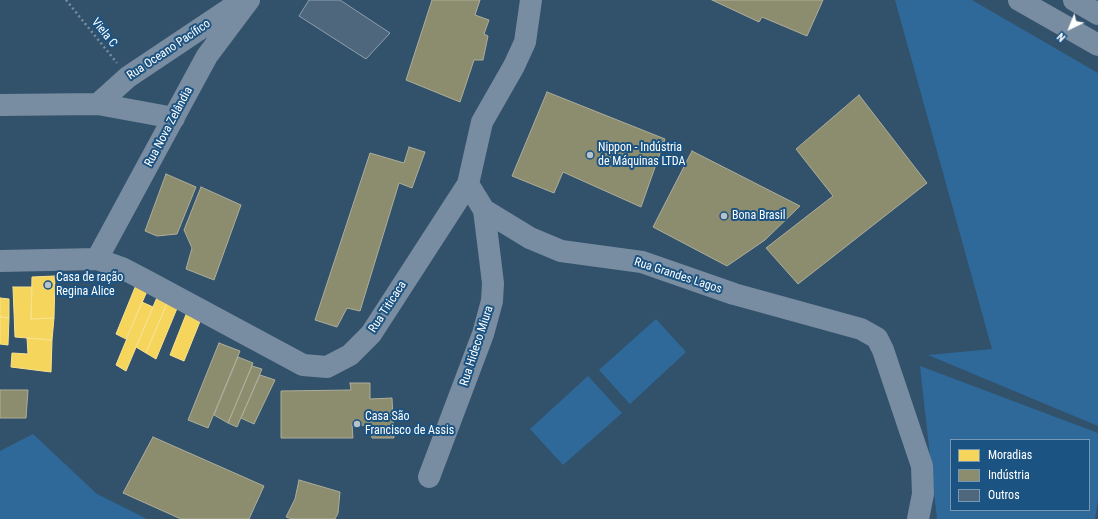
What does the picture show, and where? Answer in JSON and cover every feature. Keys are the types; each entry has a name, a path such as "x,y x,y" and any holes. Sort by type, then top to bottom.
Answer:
{"street":[{"name":"Rua Oceano Pacífico","path":"98,104 128,77 243,0"},
{"name":"Rua Nova Zelândia","path":"98,259 207,56 249,0"},
{"name":"Rua Titicaca","path":"98,259 122,268 303,365 327,367 350,355 371,334 468,184 482,122 514,66 524,42 532,0"},
{"path":"1019,0 1098,45"},
{"path":"1074,0 1098,14"},
{"path":"0,105 98,104 174,118"},
{"name":"Rua Grandes Lagos","path":"468,184 484,210 530,238 561,251 642,262 734,294 861,329 877,338 883,350 922,466 923,494 918,519"},
{"name":"Rua Hideco Miura","path":"429,478 483,334 492,301 493,283 484,210"},
{"path":"0,261 98,259"}],"path":[{"name":"Viela C","path":"66,0 128,77"}],"shaded area":[{"path":"895,0 972,0 1098,73 1098,426 928,355 992,349"},
{"path":"656,319 686,352 630,404 599,370"},
{"path":"920,366 1098,433 1098,500 1095,519 937,519"},
{"path":"588,376 622,413 563,465 530,429"},
{"path":"33,434 97,494 147,519 0,519 0,451"}],"building: Moradias":[{"path":"55,276 54,318 31,319 32,277"},
{"path":"136,285 148,289 126,339 116,334"},
{"path":"13,287 32,287 31,319 54,318 52,340 15,337"},
{"path":"158,295 168,301 146,353 136,347"},
{"path":"0,298 9,299 9,318 0,317"},
{"path":"168,301 178,306 156,359 146,353"},
{"path":"142,302 153,307 126,371 116,365"},
{"path":"187,312 201,319 184,361 170,355"},
{"path":"0,317 9,318 8,345 0,344"},
{"path":"27,338 52,340 51,372 11,367 12,353 28,354"}],"building: Indústria":[{"path":"432,0 480,0 475,15 489,20 484,34 488,36 483,60 474,60 460,102 406,80"},
{"path":"712,0 823,0 807,36 762,17 759,22"},
{"name":"Nippon - Indústria de Máquinas LTDA","path":"547,92 665,139 641,207 563,172 554,193 512,176"},
{"path":"859,95 927,183 798,284 766,248 833,196 796,149"},
{"path":"409,147 425,152 412,188 399,183 360,311 347,308 337,327 315,320 370,153 404,163"},
{"name":"Bona Brasil","path":"692,151 800,206 765,240 727,266 653,227"},
{"path":"166,174 196,187 177,234 157,236 145,231"},
{"path":"201,187 241,205 214,280 186,269 192,248 184,230"},
{"path":"219,343 240,351 208,428 188,420"},
{"path":"238,357 253,363 228,423 214,415"},
{"path":"252,366 262,369 237,427 228,423"},
{"path":"260,375 275,380 254,424 241,418"},
{"path":"350,383 370,383 370,399 392,398 394,438 372,438 370,426 352,424 353,438 281,438 281,391 351,390"},
{"path":"0,390 28,390 26,418 0,418"},
{"path":"153,437 264,486 249,519 181,519 123,493"},
{"path":"299,480 340,492 338,513 335,519 292,519 286,517 295,499"}],"building: Outros":[{"path":"309,0 340,0 390,33 366,59 299,16"}],"place":[{"name":"Nippon - Indústria de Máquinas LTDA","path":"590,155"},
{"name":"Bona Brasil","path":"724,216"},
{"name":"Casa de ração Regina Alice","path":"48,285"},
{"name":"Casa São Francisco de Assis","path":"357,424"}]}
